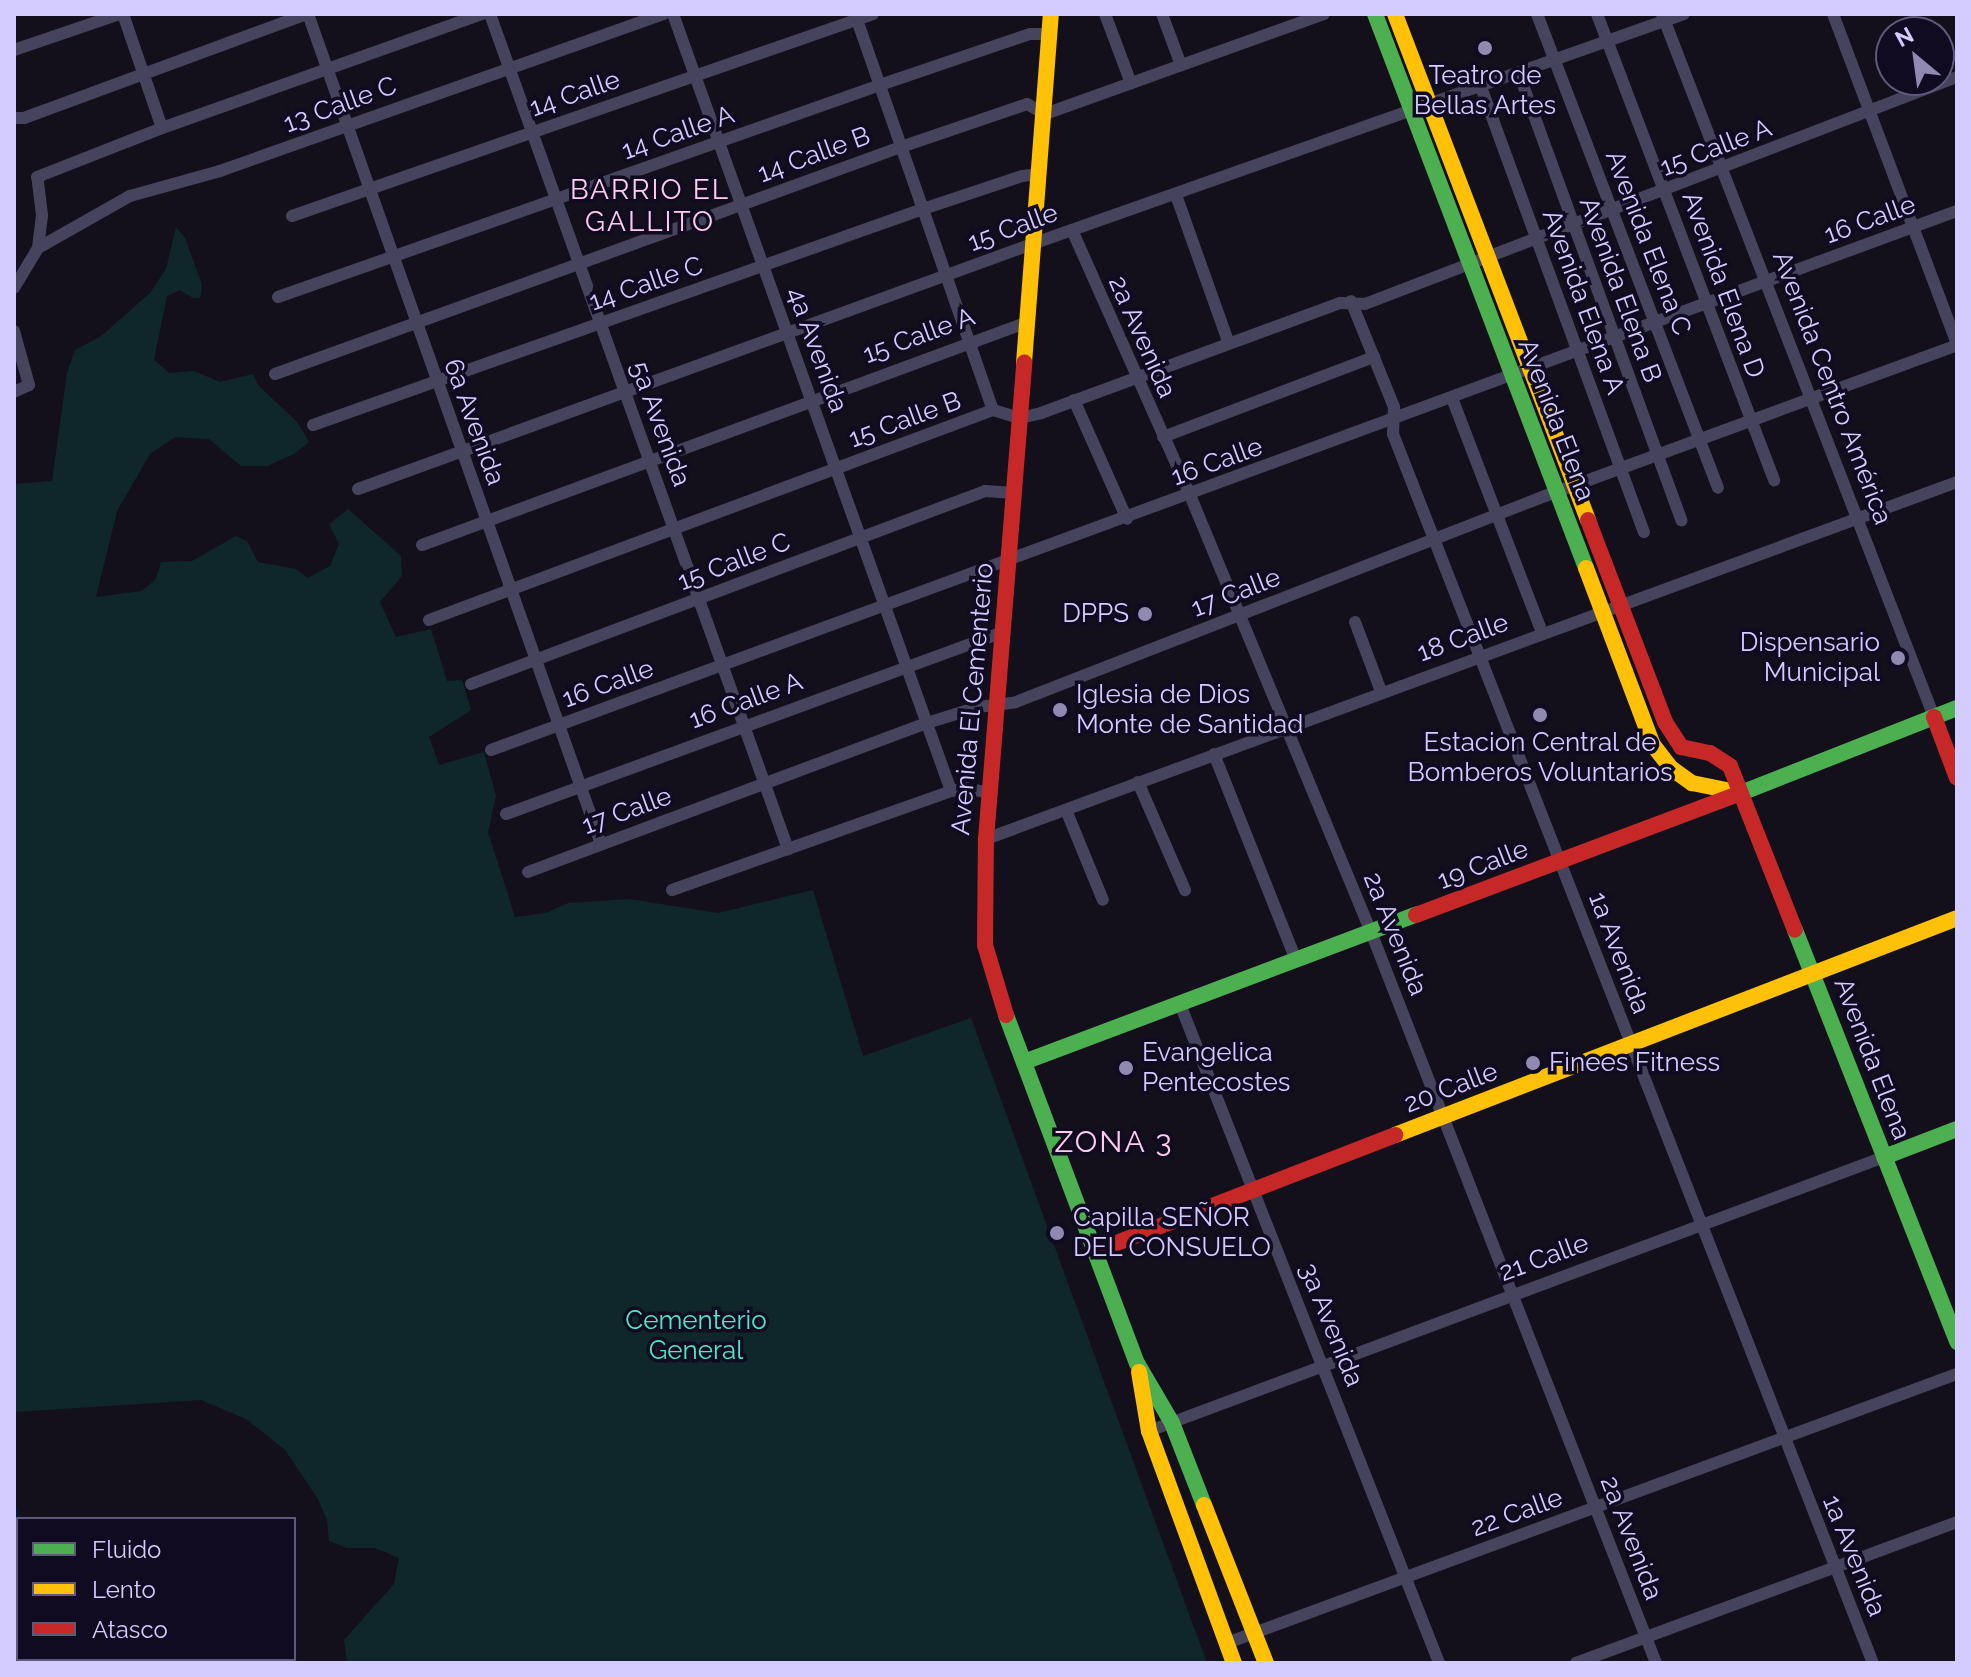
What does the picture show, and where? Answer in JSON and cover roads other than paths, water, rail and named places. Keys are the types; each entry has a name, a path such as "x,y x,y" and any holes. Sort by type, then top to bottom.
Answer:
{"main road":[{"name":"Avenida El Cementerio","path":"1051,14 986,839 985,945 1024,1062 1137,1363 1149,1431 1234,1663"},
{"name":"Avenida Elena","path":"1375,14 1646,730 1661,757 1692,783 1741,793"},
{"name":"Avenida Elena","path":"1395,14 1671,736 1681,747 1710,753 1730,766 1957,1342"},
{"name":"19 Calle","path":"1024,1062 1741,793 1957,708"},
{"name":"Avenida Centro América","path":"1934,717 1957,778"},
{"name":"20 Calle","path":"1096,1251 1957,918"},
{"name":"21 Calle","path":"1884,1157 1957,1129"},
{"name":"Avenida El Cementerio","path":"1137,1363 1172,1423 1266,1663"}],"street":[{"path":"14,50 122,14 162,128"},
{"path":"19,118 307,14"},
{"name":"6a Avenida","path":"307,14 601,844"},
{"path":"14,288 38,248 42,215 36,181 41,176 162,128 482,14"},
{"name":"5a Avenida","path":"490,14 788,849"},
{"name":"13 Calle C","path":"38,248 130,196 194,180 664,14"},
{"name":"4a Avenida","path":"673,14 951,791"},
{"name":"14 Calle","path":"292,216 856,17 873,14"},
{"path":"1105,14 1131,83"},
{"path":"1162,14 1181,65"},
{"name":"14 Calle B","path":"275,374 901,147 1027,104 1045,114 1324,14"},
{"name":"Avenida Elena C","path":"1537,14 1718,488"},
{"name":"Avenida Elena D","path":"1597,14 1774,481"},
{"name":"15 Calle","path":"358,489 1035,243 1519,74 1664,17 1684,14"},
{"path":"1833,14 1957,345"},
{"path":"856,17 993,410"},
{"name":"Avenida Centro América","path":"1664,17 1934,717"},
{"name":"14 Calle A","path":"278,297 880,85 1030,34 1050,34"},
{"name":"Avenida Elena B","path":"1519,74 1681,520"},
{"name":"15 Calle A","path":"1489,257 1721,171 1957,77"},
{"name":"Avenida Elena A","path":"1481,87 1644,532"},
{"name":"14 Calle C","path":"313,425 923,209 1022,176 1040,174"},
{"path":"1176,195 1228,341"},
{"name":"16 Calle","path":"491,750 1127,519 1957,211"},
{"name":"2a Avenida","path":"1072,230 1190,495 1371,932 1656,1663"},
{"path":"1020,418 1228,341 1351,301 1365,304 1489,257"},
{"name":"1a Avenida","path":"1351,301 1394,407 1393,434 1873,1663"},
{"name":"15 Calle A","path":"422,545 1028,322"},
{"path":"14,331 29,385 20,390"},
{"name":"17 Calle","path":"528,872 927,723 978,707 1016,702 1574,485 1957,345"},
{"path":"1163,437 1374,357"},
{"path":"1452,398 1542,632"},
{"path":"1074,400 1127,519"},
{"name":"15 Calle B","path":"429,620 993,410 1020,418"},
{"name":"18 Calle","path":"986,839 1381,691 1957,482"},
{"name":"15 Calle C","path":"471,684 985,491 1015,493"},
{"path":"1355,622 1381,691"},
{"name":"16 Calle A","path":"506,814 1003,632"},
{"path":"1214,754 1296,960"},
{"path":"1138,782 1185,890"},
{"path":"672,890 951,791 966,788 990,793"},
{"path":"1066,810 1103,900"},
{"name":"3a Avenida","path":"1180,1004 1439,1663"},
{"name":"21 Calle","path":"1149,1431 1884,1157"},
{"name":"22 Calle","path":"1227,1643 1785,1440 1957,1374"},
{"path":"1576,1663 1957,1522"}],"waterway":[{"path":"14,1506 17,1517"}],"place":[{"name":"Teatro de Bellas Artes","path":"1485,48"},
{"name":"DPPS","path":"1145,614"},
{"name":"Dispensario Municipal","path":"1898,658"},
{"name":"Iglesia de Dios Monte de Santidad","path":"1060,710"},
{"name":"Estacion Central de Bomberos Voluntarios","path":"1540,715"},
{"name":"Finees Fitness","path":"1533,1063"},
{"name":"Evangelica Pentecostes","path":"1126,1068"},
{"name":"Capilla SEÑOR DEL CONSUELO","path":"1057,1233"}],"district":[{"name":"BARRIO EL GALLITO","path":"650,206"},
{"name":"ZONA 3","path":"1114,1142"}],"park label":[{"name":"Cementerio General","path":"696,1336"}]}
